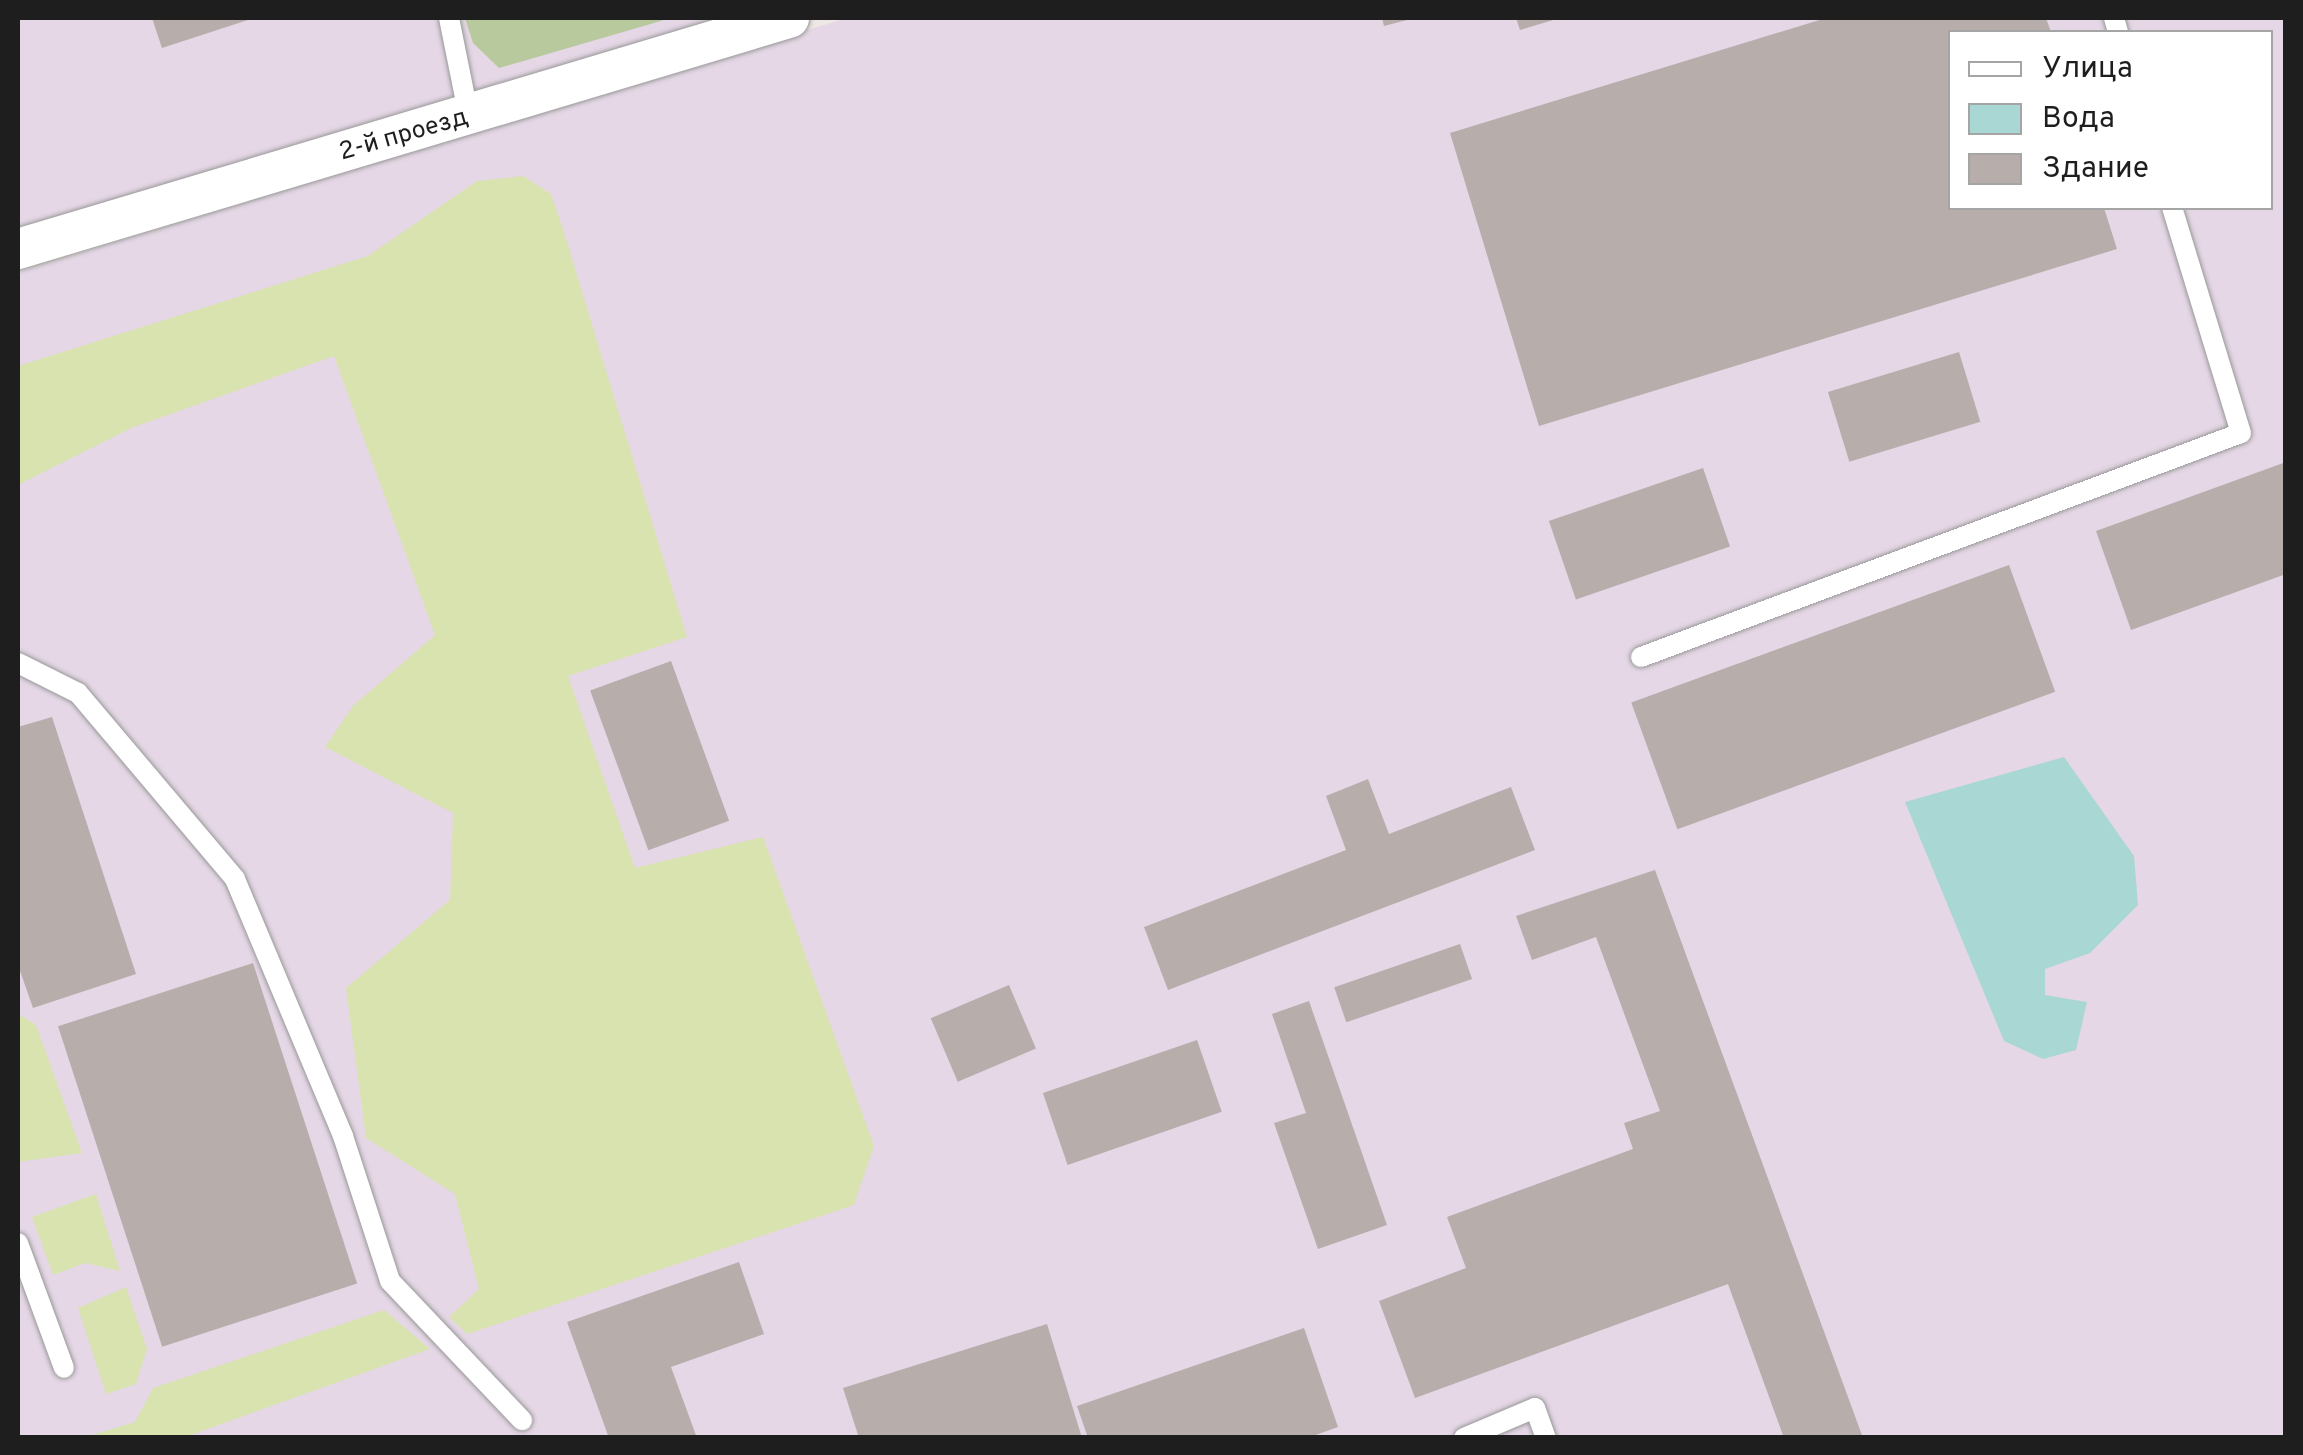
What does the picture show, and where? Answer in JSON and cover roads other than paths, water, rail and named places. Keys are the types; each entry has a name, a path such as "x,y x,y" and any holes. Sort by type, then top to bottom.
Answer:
{"street":[{"name":"2-й проезд","path":"18,250 789,18"}],"lane":[{"path":"449,18 469,117"},
{"path":"1640,657 2241,433 2173,210"},
{"path":"18,663 78,693 235,880 343,1136 390,1281 522,1420"},
{"path":"18,1243 64,1368"},
{"path":"1464,1438 1535,1408 1546,1438"}],"water":[{"path":"2064,757 2134,856 2138,905 2090,953 2045,969 2045,995 2087,1002 2076,1050 2043,1059 2004,1041 1905,802"}]}
